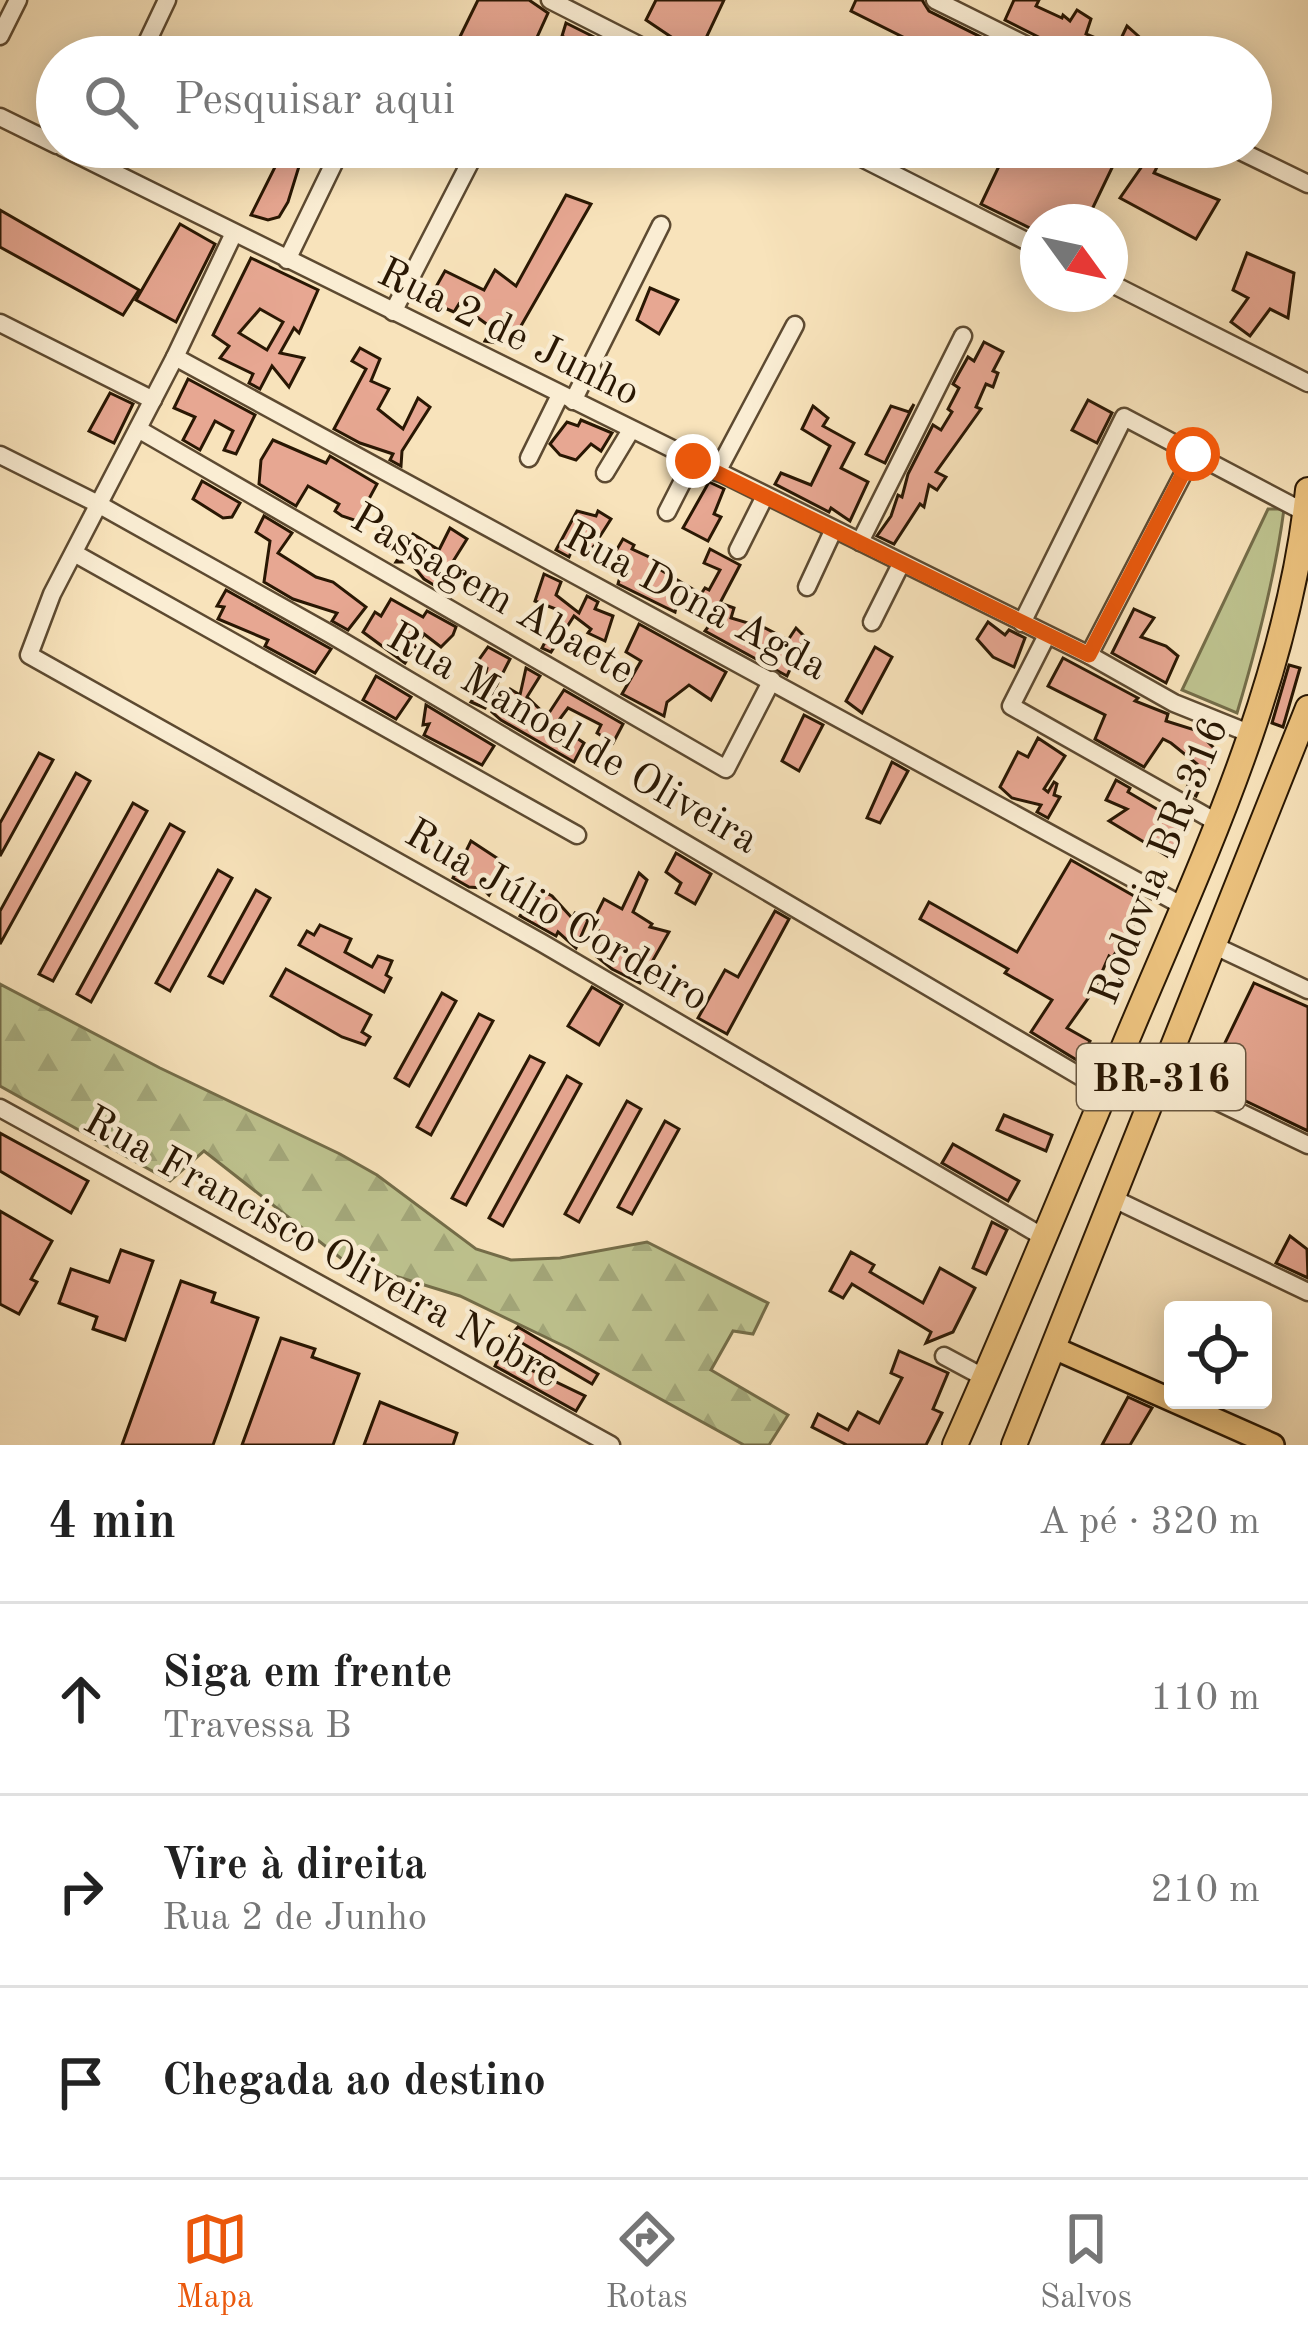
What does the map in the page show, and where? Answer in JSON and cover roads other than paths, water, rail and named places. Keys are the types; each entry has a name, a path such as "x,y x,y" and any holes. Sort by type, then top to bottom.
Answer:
{"highway":[{"name":"Rodovia BR-316","path":"955,1445 1218,823 1283,628 1307,502"},
{"name":"Rodovia BR-316","path":"1014,1445 1308,708"}],"main road":[{"path":"1054,1348 1273,1445"}],"street":[{"path":"0,37 18,0"},
{"path":"150,36 167,0"},
{"path":"550,0 621,36"},
{"path":"934,0 1007,36"},
{"name":"Rua 2 de Junho","path":"0,116 36,134"},
{"path":"1272,166 1308,184"},
{"name":"Rua 2 de Junho","path":"119,168 286,260 1089,655 1174,703 1251,734"},
{"path":"286,260 332,168"},
{"path":"393,312 467,168"},
{"path":"882,168 1020,238"},
{"path":"529,458 661,225"},
{"path":"233,233 74,554 577,835"},
{"path":"1128,292 1308,383"},
{"path":"0,323 153,400"},
{"path":"717,472 795,325"},
{"path":"860,542 963,336"},
{"name":"Rua Dona Agda","path":"175,357 1183,906"},
{"path":"1022,623 1124,417 1193,454 1307,502"},
{"name":"Passagem Abaete","path":"138,429 726,769 772,680"},
{"path":"605,473 631,430"},
{"path":"1089,655 1193,454"},
{"name":"Rua Manoel de Oliveira","path":"0,455 98,504 330,634 1105,1091"},
{"path":"667,512 693,461"},
{"path":"738,550 765,496"},
{"path":"807,587 833,531"},
{"name":"Rua Júlio Cordeiro","path":"74,554 52,594 29,651 32,657 521,932 1046,1238"},
{"path":"872,622 901,565"},
{"path":"1047,635 1010,706 1218,823"},
{"path":"1215,946 1308,990"},
{"path":"1162,1076 1308,1145"},
{"name":"Rua Francisco Oliveira Nobre","path":"0,1108 611,1445"},
{"path":"1112,1198 1308,1292"},
{"path":"944,1356 985,1378"}]}
